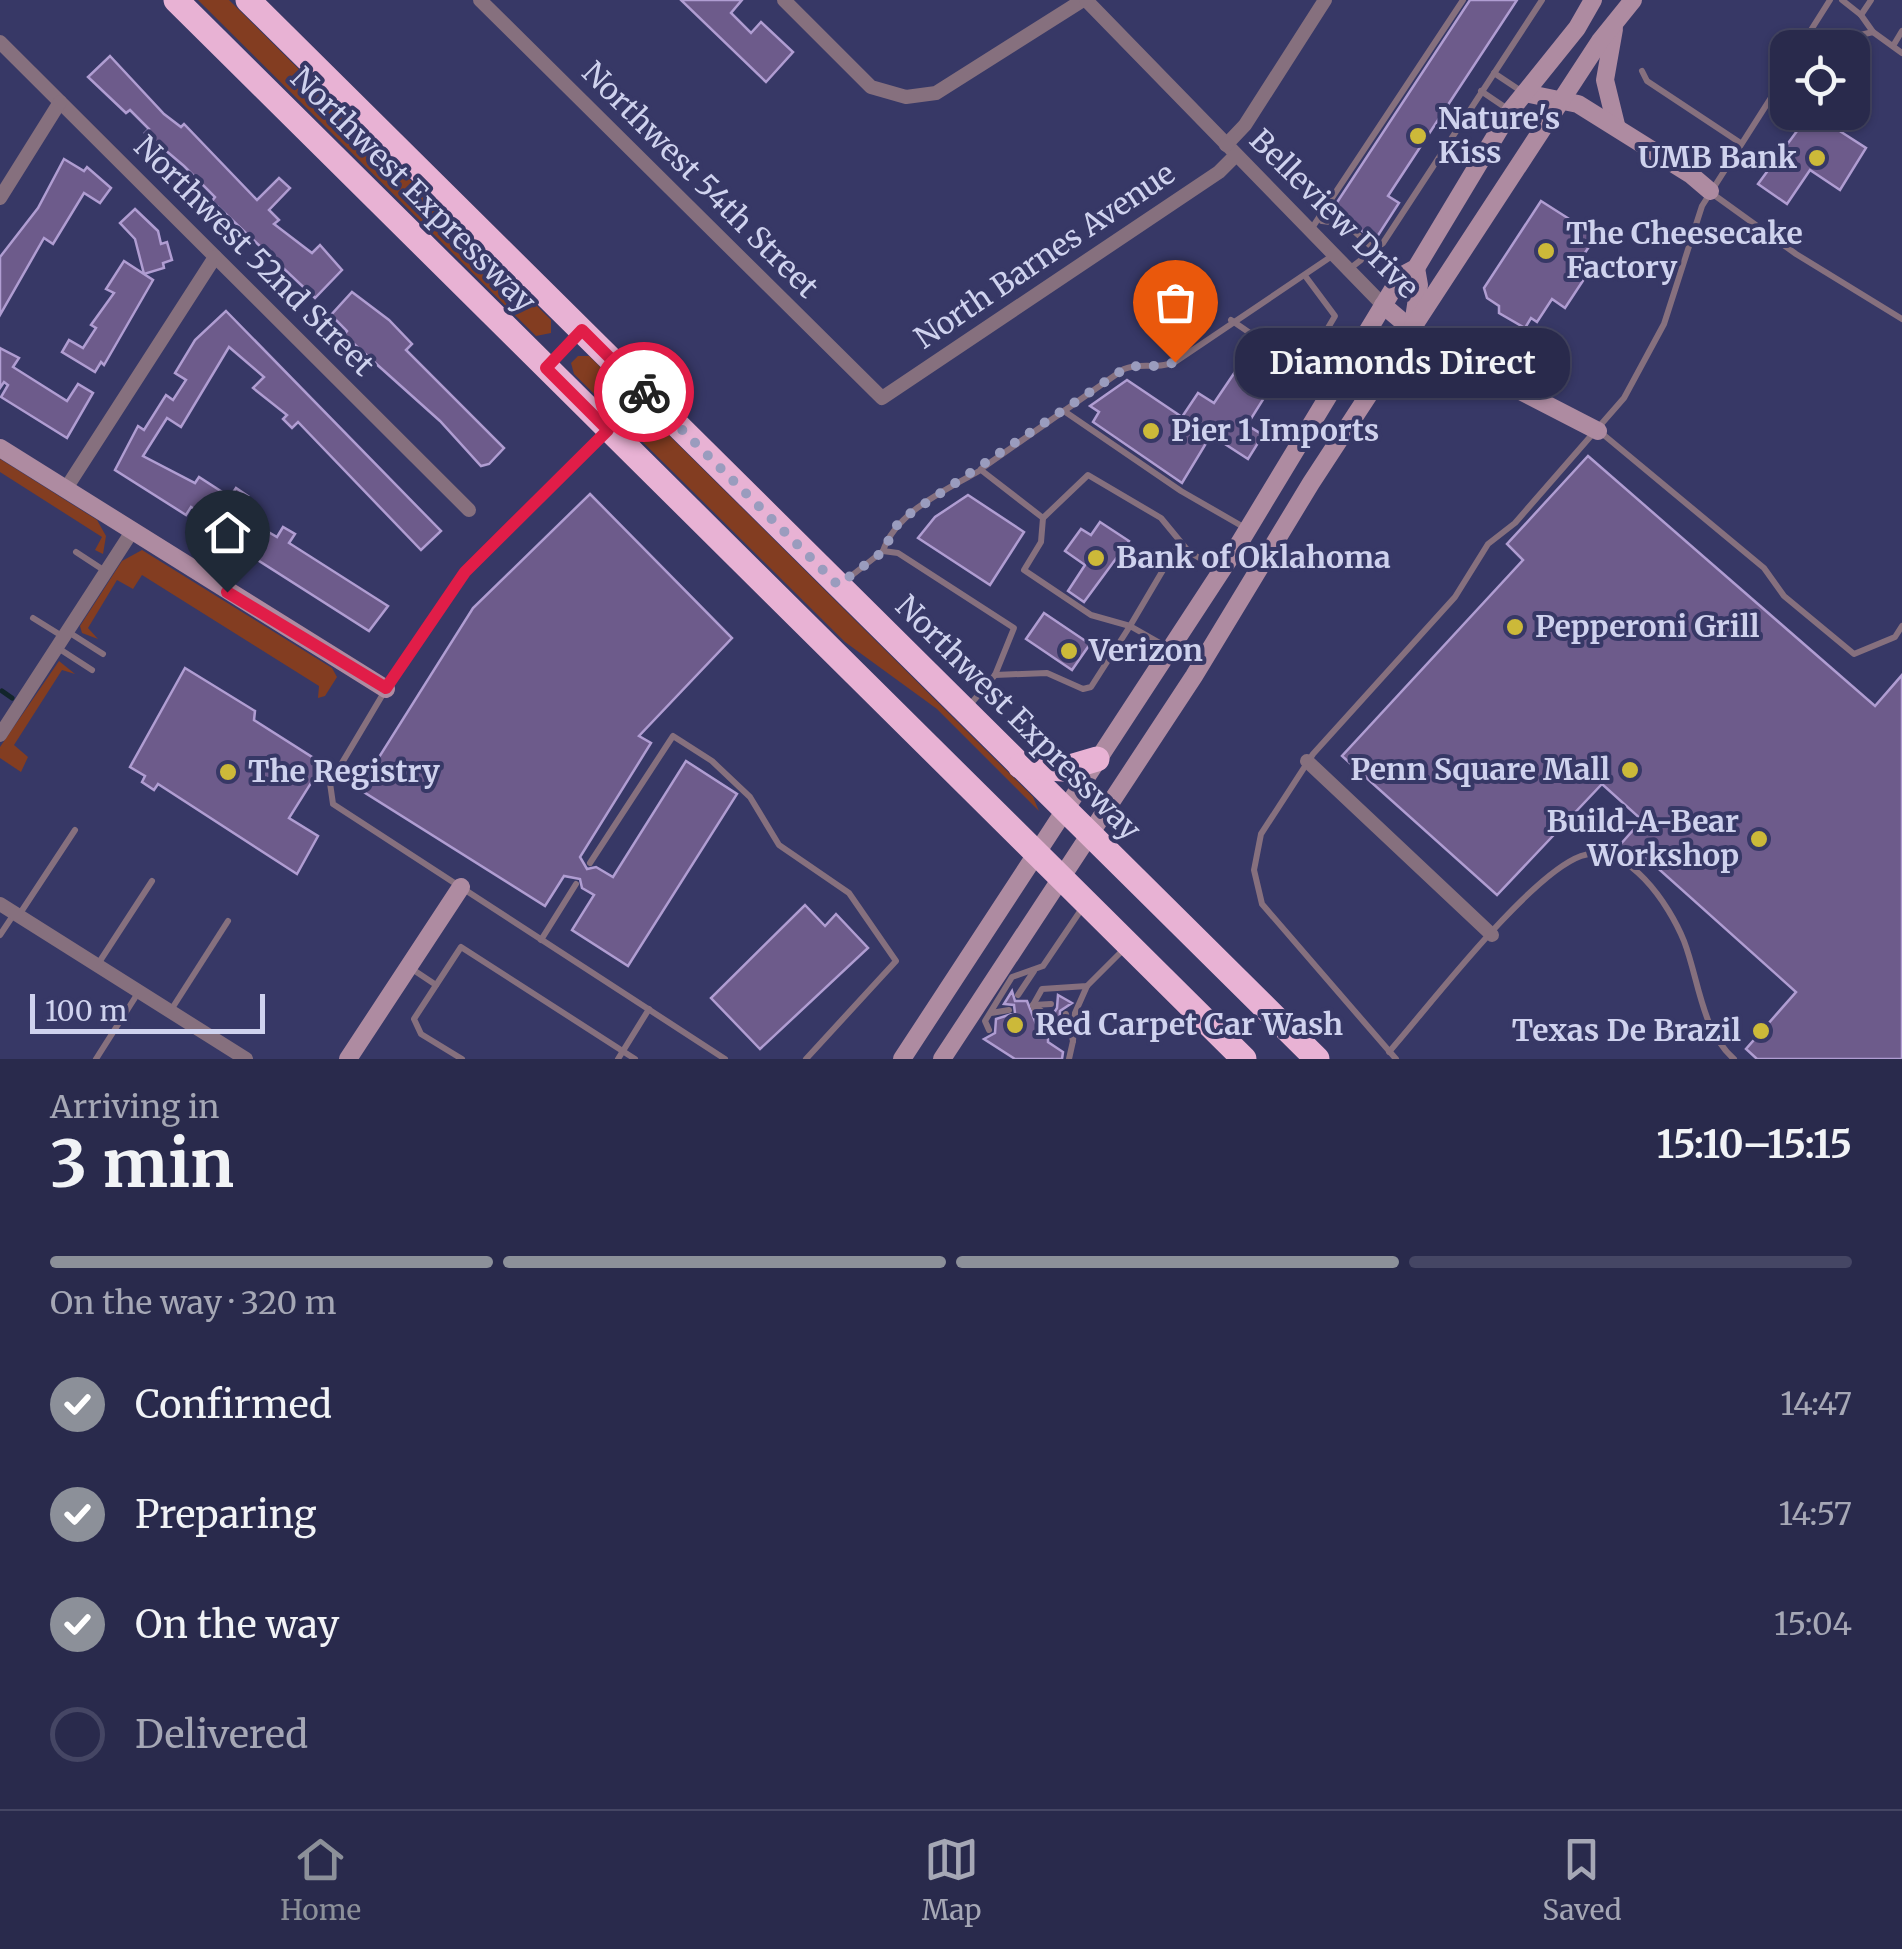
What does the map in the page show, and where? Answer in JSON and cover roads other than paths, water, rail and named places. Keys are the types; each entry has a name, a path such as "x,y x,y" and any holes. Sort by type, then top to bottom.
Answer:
{"highway":[{"name":"Northwest Expressway","path":"176,0 1244,1059"},
{"name":"Northwest Expressway","path":"248,0 1317,1059"},
{"path":"1020,766 1063,769 1097,759"}],"main road":[{"path":"902,1059 1222,570 1401,276 1416,268 1510,110 1578,28 1593,0"},
{"path":"942,1059 1194,676 1310,483 1600,41 1614,29 1633,0"},
{"path":"1614,29 1605,80 1616,125"},
{"path":"1525,94 1563,98 1616,125 1710,192"},
{"path":"1413,331 1416,268"},
{"name":"Belleview Drive","path":"1383,305 1429,344 1598,430"},
{"path":"0,448 386,688"},
{"path":"348,1059 461,888"}],"street":[{"name":"Northwest 54th Street","path":"480,0 882,398"},
{"path":"784,0 871,87 906,97 936,93 1084,0"},
{"name":"Belleview Drive","path":"1084,0 1231,150 1315,226 1332,256 1383,305"},
{"name":"North Barnes Avenue","path":"882,398 1231,150 1325,0"},
{"name":"Northwest 52nd Street","path":"0,42 469,510"},
{"path":"0,198 60,102"},
{"path":"65,490 215,257"},
{"path":"0,735 132,532"},
{"path":"1307,761 1492,934"},
{"path":"0,904 246,1059"}],"lane":[{"path":"1315,226 1463,0"},
{"path":"1347,271 1384,243 1542,0"},
{"path":"1811,30 1830,0"},
{"path":"1842,0 1861,15 1873,32 1902,53"},
{"path":"1861,15 1870,0"},
{"path":"1893,46 1902,32"},
{"path":"1642,70 1647,81 1739,142"},
{"path":"1494,73 1525,94"},
{"path":"1481,91 1510,110"},
{"path":"1396,1059 1288,938 1258,896 1254,870 1261,834 1307,761 1454,596 1488,544 1511,526 1624,398 1655,345 1710,192 1770,97"},
{"path":"1710,192 1774,240 1902,319"},
{"path":"1315,226 1346,224 1374,249"},
{"path":"838,585 884,551 894,528 1124,369 1136,364 1158,369 1175,362 1231,320 1306,277 1332,256"},
{"path":"1303,370 1335,316 1306,277"},
{"path":"1231,320 1331,388"},
{"path":"546,368 582,330"},
{"path":"1064,412 1180,491 1248,529"},
{"path":"608,430 465,572 386,688 330,784 333,804 725,1059"},
{"name":"Belleview Drive","path":"1598,430 1764,568 1784,596 1854,654 1895,637 1902,626"},
{"path":"981,470 1043,518"},
{"path":"1169,649 1130,626 1091,614 1024,570 1041,542 1043,518 1088,475 1161,518 1179,543 1222,570"},
{"path":"996,675 1047,673 1083,689 1091,687 1179,543"},
{"path":"884,551 898,552 1014,628 996,675 965,711"},
{"path":"76,552 106,572"},
{"path":"33,618 63,638 102,654"},
{"path":"63,638 92,670"},
{"path":"590,863 673,736 712,761 750,796 778,845 849,893 896,961 806,1059"},
{"path":"0,936 75,830"},
{"path":"1389,1052 1545,877 1584,854 1620,860 1644,878 1670,911 1711,1031 1734,1059"},
{"path":"97,965 152,881"},
{"path":"541,940 576,884"},
{"path":"989,1030 984,1026 1012,977 1043,966 1086,903"},
{"path":"170,1011 228,921"},
{"path":"1069,1059 1075,1013 1087,986 1129,945"},
{"path":"462,1059 422,1034 414,1020 462,946 620,1055 635,1059"},
{"path":"408,968 436,985"},
{"path":"1018,995 1034,971"},
{"path":"1032,1005 1042,989 1087,986"},
{"path":"96,1059 139,992"},
{"path":"1032,1005 1052,1004"},
{"path":"1032,1005 1045,1014"},
{"path":"1032,1005 1040,1022"},
{"path":"620,1055 649,1009"},
{"path":"990,1014 1009,1010"},
{"path":"1066,1014 1073,1041"},
{"path":"1060,1024 1070,1031"},
{"path":"1055,1032 1070,1031"}],"waterway":[{"path":"2,691 12,698"}],"place":[{"name":"Nature's Kiss","path":"1418,136"},
{"name":"UMB Bank","path":"1817,158"},
{"name":"The Cheesecake Factory","path":"1546,251"},
{"name":"Diamonds Direct","path":"1175,362"},
{"name":"Pier 1 Imports","path":"1151,431"},
{"name":"Bank of Oklahoma","path":"1096,558"},
{"name":"Pepperoni Grill","path":"1515,627"},
{"name":"Verizon","path":"1069,651"},
{"name":"Penn Square Mall","path":"1630,770"},
{"name":"The Registry","path":"228,772"},
{"name":"Build-A-Bear Workshop","path":"1759,839"},
{"name":"Red Carpet Car Wash","path":"1015,1025"},
{"name":"Texas De Brazil","path":"1761,1031"}]}
